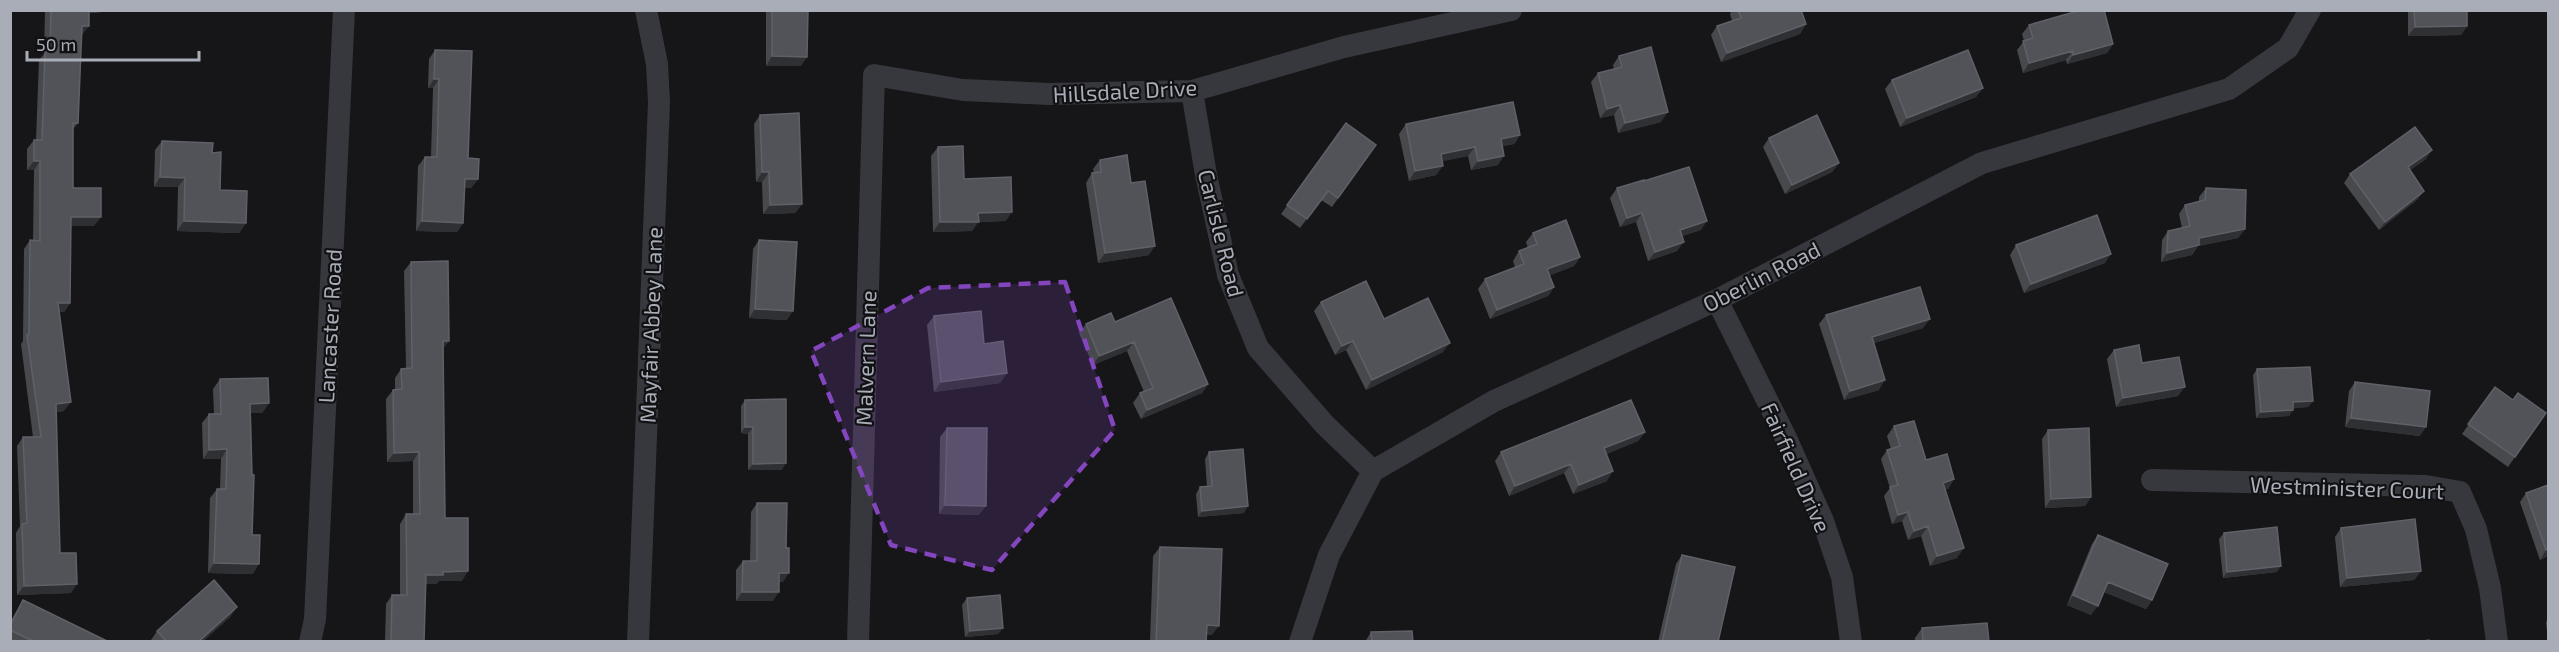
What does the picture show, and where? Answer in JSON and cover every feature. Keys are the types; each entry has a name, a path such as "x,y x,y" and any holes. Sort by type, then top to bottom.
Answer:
{"street":[{"name":"Lancaster Road","path":"310,642 315,619 344,10"},
{"name":"Mayfair Abbey Lane","path":"638,642 659,102 657,64 646,10"},
{"name":"Hillsdale Drive","path":"874,75 963,90 1028,93 1191,91 1344,47 1511,10"},
{"name":"Oberlin Road","path":"1373,471 1494,401 1717,300 1982,163 2229,89 2288,48 2310,10"},
{"name":"Malvern Lane","path":"858,642 874,75"},
{"name":"Carlisle Road","path":"1191,91 1206,175 1228,275 1258,348 1325,424 1373,471"},
{"name":"Fairfield Drive","path":"1717,300 1786,438 1823,521 1842,577 1851,642"},
{"path":"1300,642 1329,555 1373,471"},
{"name":"Westminister Court","path":"2152,480 2426,486 2460,492 2476,529 2490,588 2497,642"}],"highlighted area":[{"path":"1065,282 1115,430 992,570 891,545 811,351 928,288"}],"building":[{"path":"51,10 89,10 89,26 82,26 78,123 73,123 73,188 101,188 101,217 71,217 70,303 58,303 71,402 56,404 60,553 76,553 77,584 24,586 22,524 27,523 23,437 41,437 27,335 29,334 30,240 40,241 40,161 34,161 34,140 42,140 45,51 50,52"},
{"path":"772,10 808,10 807,57 772,56"},
{"path":"1738,10 1801,10 1806,24 1727,53 1717,26 1741,18"},
{"path":"2081,10 2104,10 2113,44 2073,55 2073,51 2029,63 2023,41 2033,38 2029,25"},
{"path":"2414,10 2467,10 2467,26 2415,27"},
{"path":"1651,47 1668,112 1625,123 1620,105 1607,109 1598,73 1622,67 1619,56"},
{"path":"435,50 472,51 468,158 479,159 478,179 465,179 463,223 422,221 425,157 437,157 439,79 434,79"},
{"path":"1968,50 1983,88 1907,118 1892,80"},
{"path":"1513,102 1520,135 1501,139 1504,156 1478,161 1475,147 1441,154 1443,166 1415,171 1406,124"},
{"path":"799,113 802,204 770,205 769,172 762,172 760,115"},
{"path":"1817,115 1839,163 1792,185 1769,138"},
{"path":"1346,123 1376,145 1338,198 1328,191 1307,219 1287,205"},
{"path":"2415,127 2432,150 2408,167 2424,191 2385,222 2350,174"},
{"path":"162,141 213,143 212,153 221,152 220,190 247,191 246,223 184,221 185,178 160,177"},
{"path":"963,146 964,179 1011,177 1012,212 978,213 979,222 940,222 938,147"},
{"path":"1127,155 1131,183 1145,181 1155,246 1105,253 1092,173 1101,172 1100,160"},
{"path":"1689,167 1707,221 1680,230 1684,242 1655,252 1642,213 1627,218 1617,188"},
{"path":"2206,188 2246,190 2245,229 2199,238 2199,245 2167,253 2168,231 2190,226 2185,205 2205,200"},
{"path":"2097,215 2111,254 2031,284 2016,245"},
{"path":"1566,220 1580,257 1547,269 1554,287 1497,310 1485,279 1524,264 1519,251 1537,244 1533,233"},
{"path":"759,240 797,242 793,311 755,309"},
{"path":"448,261 449,341 443,341 445,518 468,518 468,571 426,575 424,642 391,642 392,595 407,595 406,514 420,514 419,452 394,453 393,390 402,389 401,369 412,368 411,262"},
{"path":"1366,281 1384,319 1428,298 1450,343 1372,380 1353,341 1342,346 1321,302"},
{"path":"1920,287 1930,319 1872,337 1885,380 1850,391 1826,315"},
{"path":"1171,298 1208,384 1147,410 1140,393 1153,388 1134,342 1099,356 1086,324 1111,313 1115,322"},
{"path":"981,311 984,344 1003,341 1007,373 941,382 934,316"},
{"path":"2139,345 2142,363 2179,357 2185,387 2123,398 2114,350"},
{"path":"2310,367 2313,401 2293,402 2293,410 2261,412 2257,369"},
{"path":"268,378 269,403 250,404 252,475 254,475 252,535 260,535 259,564 214,563 217,489 226,489 227,449 209,450 209,414 221,414 220,379"},
{"path":"2355,382 2430,391 2426,427 2351,418"},
{"path":"2495,387 2513,400 2518,393 2546,413 2515,457 2468,424"},
{"path":"786,399 786,463 753,464 753,427 745,427 745,400"},
{"path":"1631,400 1645,432 1604,448 1613,471 1579,485 1571,464 1515,486 1501,452"},
{"path":"1914,421 1926,460 1947,454 1954,479 1943,483 1964,548 1937,556 1928,526 1914,531 1908,512 1898,515 1890,487 1898,485 1887,450 1900,446 1894,426"},
{"path":"947,428 987,428 986,506 945,505"},
{"path":"2089,428 2091,497 2051,499 2048,430"},
{"path":"1243,449 1248,506 1202,511 1200,487 1212,486 1209,452"},
{"path":"2548,485 2548,549 2546,550 2526,493"},
{"path":"757,503 787,503 786,548 789,548 789,573 779,573 779,592 742,592 743,561 757,561"},
{"path":"2415,519 2421,571 2347,578 2341,528"},
{"path":"2277,527 2281,566 2227,572 2224,533"},
{"path":"2098,535 2168,564 2152,600 2108,582 2098,606 2073,595"},
{"path":"1160,547 1222,549 1219,626 1207,625 1206,642 1156,642"},
{"path":"1682,555 1735,567 1718,642 1662,642"},
{"path":"214,580 237,607 198,642 167,642 157,631"},
{"path":"1000,595 1003,628 970,631 967,598"},
{"path":"23,600 107,642 35,642 10,630"},
{"path":"1987,623 1989,642 1923,642 1922,628"},
{"path":"1412,631 1413,642 1372,642 1371,632"}]}
